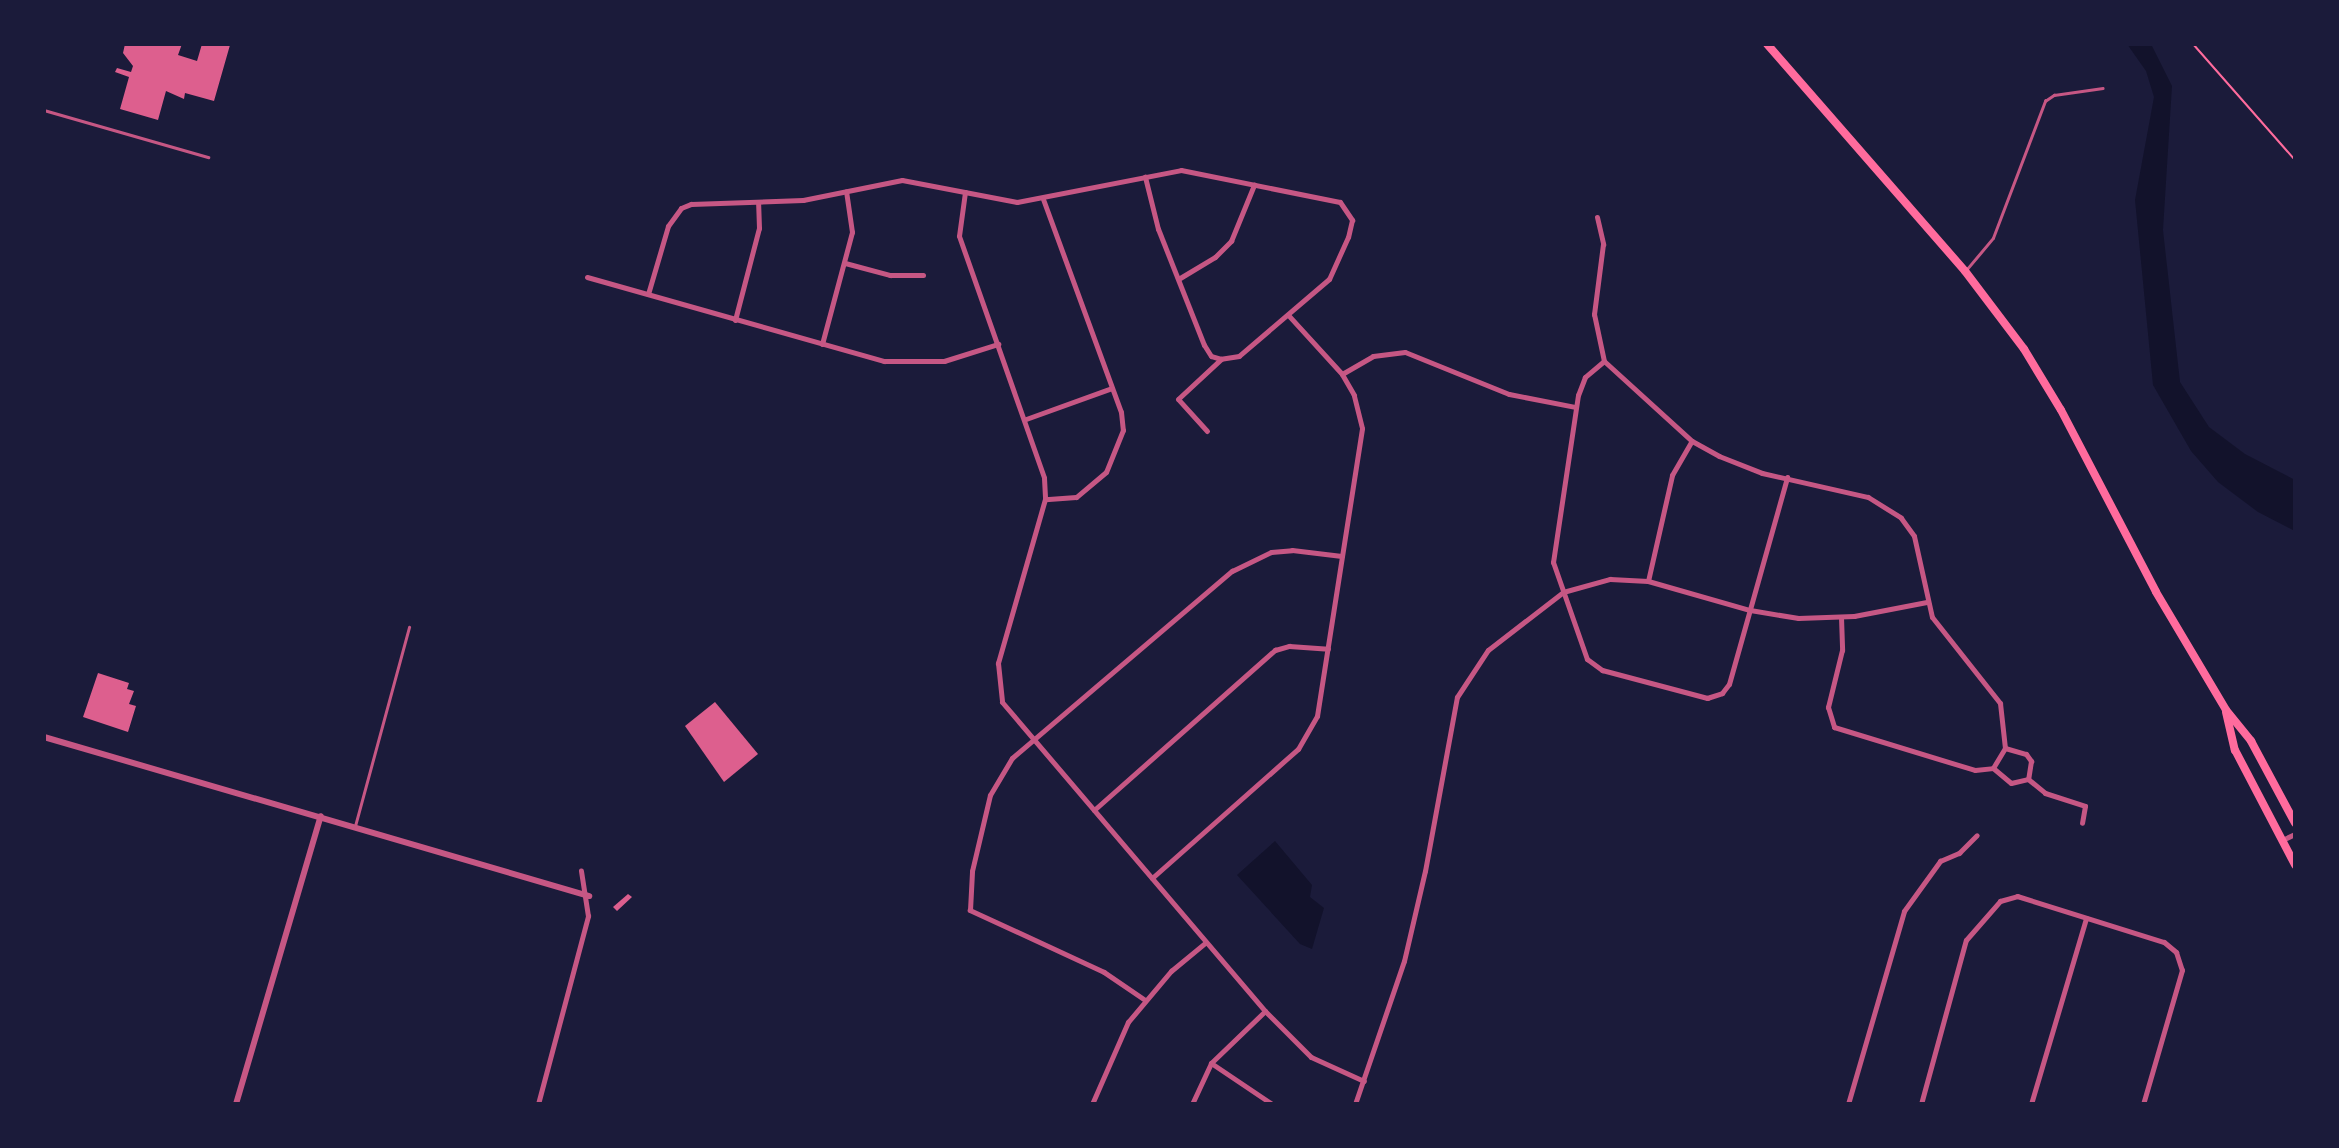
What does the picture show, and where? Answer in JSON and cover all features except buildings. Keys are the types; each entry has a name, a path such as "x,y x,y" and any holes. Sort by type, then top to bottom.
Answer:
{"main road":[{"path":"1767,44 1965,271 2007,325 2061,410 2156,592 2226,710 2251,741 2295,823"},
{"path":"2226,710 2235,750 2295,865"}],"street":[{"path":"648,294 674,214 691,204 758,202 920,180 999,201 1043,199 1145,177 1181,170 1327,198 1348,209 1352,220 1337,265 1329,279 1289,316 1239,356 1221,359 1211,356 1204,345 1180,278 1158,229 1145,177"},
{"path":"1180,278 1215,257 1231,241 1254,185"},
{"path":"822,344 852,232 846,191"},
{"path":"965,192 959,236 1040,457 1045,499 1001,647 997,677 1002,702 1265,1011 1311,1057 1364,1081"},
{"path":"1043,199 1112,388 1123,429 1106,472 1069,500 1045,499"},
{"path":"735,320 760,228 758,202"},
{"path":"1597,217 1603,244 1594,314 1604,361 1692,441 1741,465 1868,497 1901,518 1914,536 1927,602 1939,629 2000,703 2005,748 1993,768"},
{"path":"845,263 890,275 923,275"},
{"path":"587,277 884,361 944,361 998,344"},
{"path":"1152,878 1306,740 1317,716 1362,428 1354,395 1342,374 1289,316"},
{"path":"1342,374 1373,356 1405,352 1509,394 1575,407"},
{"path":"1207,430 1178,399 1221,359"},
{"path":"1604,361 1585,377 1575,407 1553,548 1553,562 1584,653 1594,666 1707,698 1722,693 1729,684 1787,477"},
{"path":"1026,419 1112,388"},
{"path":"1648,581 1672,475 1692,441"},
{"path":"1145,1000 1104,972 977,917 968,902 990,795 1012,758 1250,559 1292,550 1342,556"},
{"path":"1355,1104 1416,910 1457,697 1488,650 1563,592 1594,580 1648,581 1750,610 1798,618 1841,617 1927,602"},
{"path":"1841,617 1842,650 1828,719 1840,732 1975,770 1993,768 2011,783 2028,779"},
{"path":"1094,810 1275,650 1289,646 1328,649"},
{"path":"44,737 589,896"},
{"path":"2005,748 2026,754 2031,761 2028,779"},
{"path":"2028,779 2045,793 2085,806 2081,822"},
{"path":"236,1104 321,816"},
{"path":"2282,840 2295,834"},
{"path":"1847,1104 1904,911 1940,861 1959,853 1977,835"},
{"path":"538,1104 579,958 589,896 581,871"},
{"path":"1921,1104 1969,933 2000,901 2010,896 2164,942 2180,960 2182,970 2143,1104"},
{"path":"2031,1104 2086,918"},
{"path":"1092,1104 1128,1022 1145,1000 1206,942"},
{"path":"1192,1104 1211,1063 1265,1011"},
{"path":"1211,1063 1272,1104"}],"lane":[{"path":"1965,271 1993,238 2045,101 2054,95 2103,89"},
{"path":"44,110 208,157"},
{"path":"355,826 409,627"}],"path":[{"path":"2193,44 2295,160"}],"shaded area":[{"path":"2127,44 2151,44 2172,86 2163,230 2180,382 2209,427 2245,454 2295,480 2295,531 2258,512 2218,482 2191,451 2153,385 2135,200 2154,97 2146,71"},
{"path":"1275,841 1312,885 1310,897 1324,908 1312,949 1300,944 1237,875"}]}
